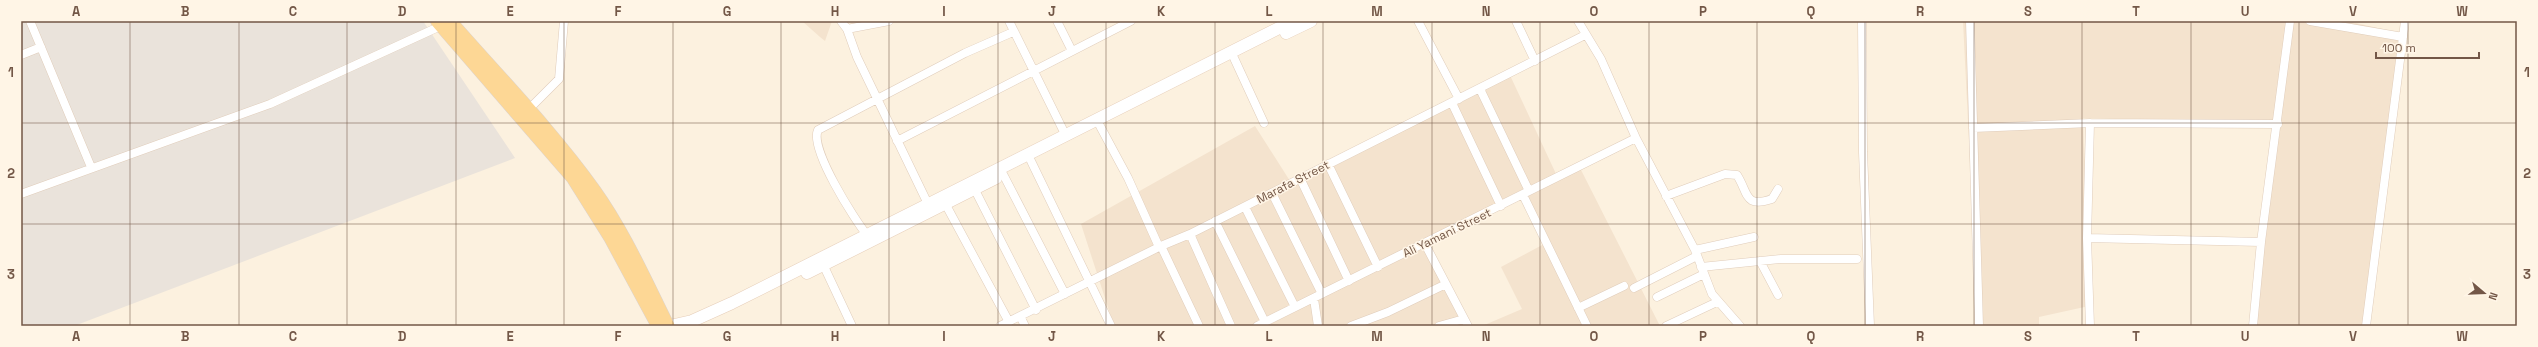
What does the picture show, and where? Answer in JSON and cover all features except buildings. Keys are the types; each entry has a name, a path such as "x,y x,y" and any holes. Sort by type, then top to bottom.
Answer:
{"main road":[{"path":"700,326 821,262 866,235 1293,21"},
{"path":"444,22 570,173 622,249 670,326 692,322 946,205 1004,174 1234,58 1311,21"},
{"path":"444,22 528,110 595,191 658,326"}],"street":[{"path":"30,21 91,168"},
{"path":"528,110 559,79 564,21"},
{"path":"841,21 847,26 857,57 928,204"},
{"path":"847,26 889,21"},
{"path":"1008,21 1066,136"},
{"path":"1057,21 1072,50"},
{"path":"897,141 1035,72 1072,50 1131,21"},
{"path":"1418,21 1455,101 1500,206"},
{"path":"1516,21 1535,62"},
{"path":"1578,21 1585,35 1601,59 1636,138 1696,253 1717,302 1736,324"},
{"path":"1862,21 1863,152 1870,326"},
{"path":"1970,21 1979,326"},
{"path":"2253,326 2261,242 2278,124 2290,21"},
{"path":"2310,21 2403,37"},
{"path":"2366,326 2405,21"},
{"path":"21,194 270,104 444,22"},
{"path":"866,235 850,212 819,150 815,138 818,130 878,100 965,53 1013,32"},
{"name":"Marafa Street","path":"1000,326 1036,310 1160,246 1190,234 1246,207 1300,178 1535,62 1585,35"},
{"path":"21,55 41,47"},
{"path":"1234,58 1264,123"},
{"path":"1480,89 1587,326"},
{"path":"1973,128 2090,124 2278,124"},
{"path":"2090,124 2087,238 2090,326"},
{"path":"1100,126 1128,178 1199,326"},
{"name":"Ali Yamani Street","path":"1261,324 1425,244 1636,138"},
{"path":"1031,161 1088,283 1111,326"},
{"path":"1328,164 1378,267"},
{"path":"1004,174 1065,294"},
{"path":"1666,196 1725,174 1737,175 1750,200 1756,203 1772,199 1778,189"},
{"path":"1300,178 1349,281"},
{"path":"975,190 1036,310"},
{"path":"1272,193 1322,294"},
{"path":"946,205 1009,322"},
{"path":"1246,207 1295,307"},
{"path":"1215,221 1261,324"},
{"path":"1190,234 1231,326"},
{"path":"1634,288 1696,253 1754,237"},
{"path":"2087,238 2261,242"},
{"path":"1425,244 1466,323 1439,326"},
{"path":"1657,298 1702,270 1760,261 1857,259"},
{"path":"1760,261 1778,295"},
{"path":"821,262 852,326"},
{"path":"1351,326 1388,312 1446,284"},
{"path":"1578,308 1624,286"},
{"path":"1314,299 1318,326"},
{"path":"1666,326 1717,302"},
{"path":"1020,316 1025,326"}],"shaded area":[{"path":"21,21 423,21 515,158 74,326 21,326"},
{"path":"802,21 832,21 825,41 820,37"},
{"path":"1963,21 2347,21 2400,33 2393,130 2362,326 2251,326 2274,124 2083,118 2089,306 2039,317 2039,326 1978,326"},
{"path":"1508,71 1557,176 1578,164 1660,326 1482,326 1522,309 1501,267 1546,243 1520,198 1426,243 1471,326 1114,326 1081,224 1255,126 1290,181"}]}
